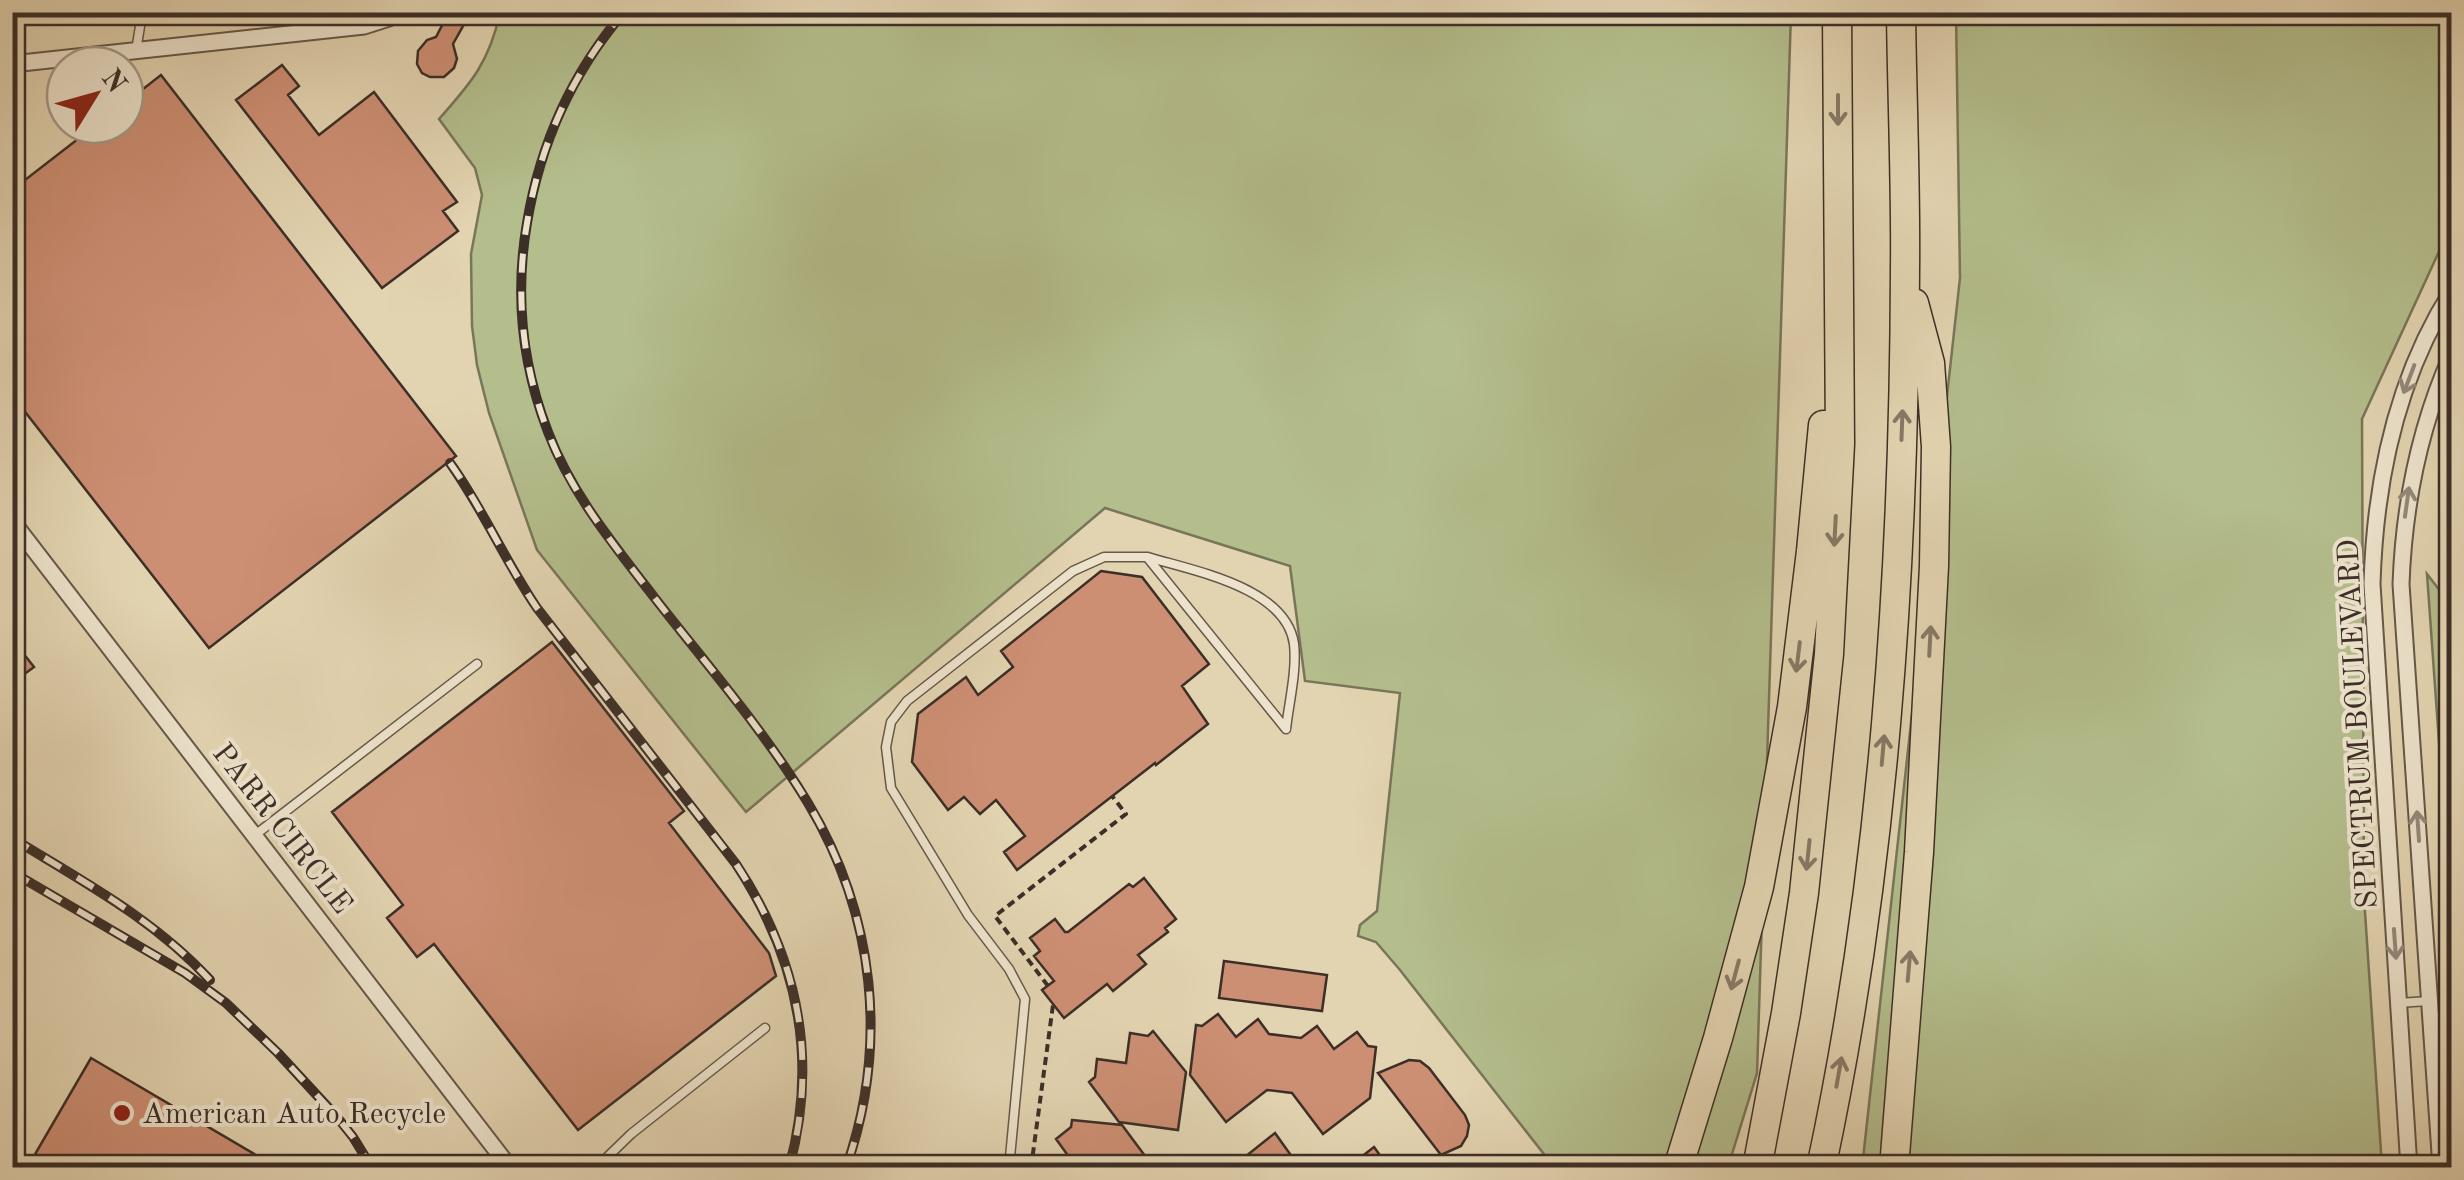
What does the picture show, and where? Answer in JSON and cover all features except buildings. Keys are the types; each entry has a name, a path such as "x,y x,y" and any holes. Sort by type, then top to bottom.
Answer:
{"highway":[{"path":"1757,1168 1804,893 1829,654 1840,444 1838,12"},
{"path":"1821,1168 1860,952 1883,755 1897,574 1905,269 1901,12"},
{"path":"1894,1168 1919,852 1936,447 1930,364 1905,269"},
{"path":"1678,1168 1759,887 1792,706 1812,551 1823,420 1840,364"}],"street":[{"path":"145,50 310,32 335,21 364,26 396,12"},
{"path":"12,64 45,61"},
{"name":"SPECTRUM BOULEVARD","path":"2409,1168 2372,584 2373,535 2380,481 2405,388 2452,292"},
{"name":"SPECTRUM BOULEVARD","path":"2441,1168 2401,584 2403,538 2419,441 2452,354"},
{"name":"PARR CIRCLE","path":"12,521 510,1168"}],"lane":[{"path":"137,45 142,20 152,12"},
{"path":"304,12 310,32"},
{"path":"1009,1168 1025,999 890,788 886,747 891,722 908,701 1073,571 1104,556 1146,557 1225,580 1269,602 1284,619 1294,641 1286,729 1146,557"},
{"path":"254,836 477,664"},
{"path":"2398,1003 2429,1001"},
{"path":"596,1168 631,1134 765,1028"}],"path":[{"path":"1048,986 995,916 1126,814 1112,796"},
{"path":"1032,1168 1054,1004"}],"green space":[{"path":"500,13 1791,13 1757,1073 1728,1167 1554,1167 1400,970 1376,942 1358,936 1360,925 1377,911 1400,693 1305,681 1290,566 1105,508 746,812 537,550 489,413 472,326 471,254 482,195 475,168 439,119 478,70"},
{"path":"1956,13 2451,13 2451,236 2442,245 2362,419 2364,897 2382,1167 1862,1168 1960,278"},
{"path":"2427,574 2451,605 2451,911"}],"railway":[{"path":"624,12 574,85 540,165 523,249 523,329 527,355 548,432 581,497 773,749 831,846 861,935 871,1028 868,1075 846,1168"},
{"path":"450,463 537,608 736,864 775,936 788,972 802,1048 798,1127 789,1168"},
{"path":"12,838 141,920 210,980"},
{"path":"12,872 185,973 226,1003 337,1117 372,1168"}],"place":[{"name":"American Auto Recycle","path":"122,1113"}]}
